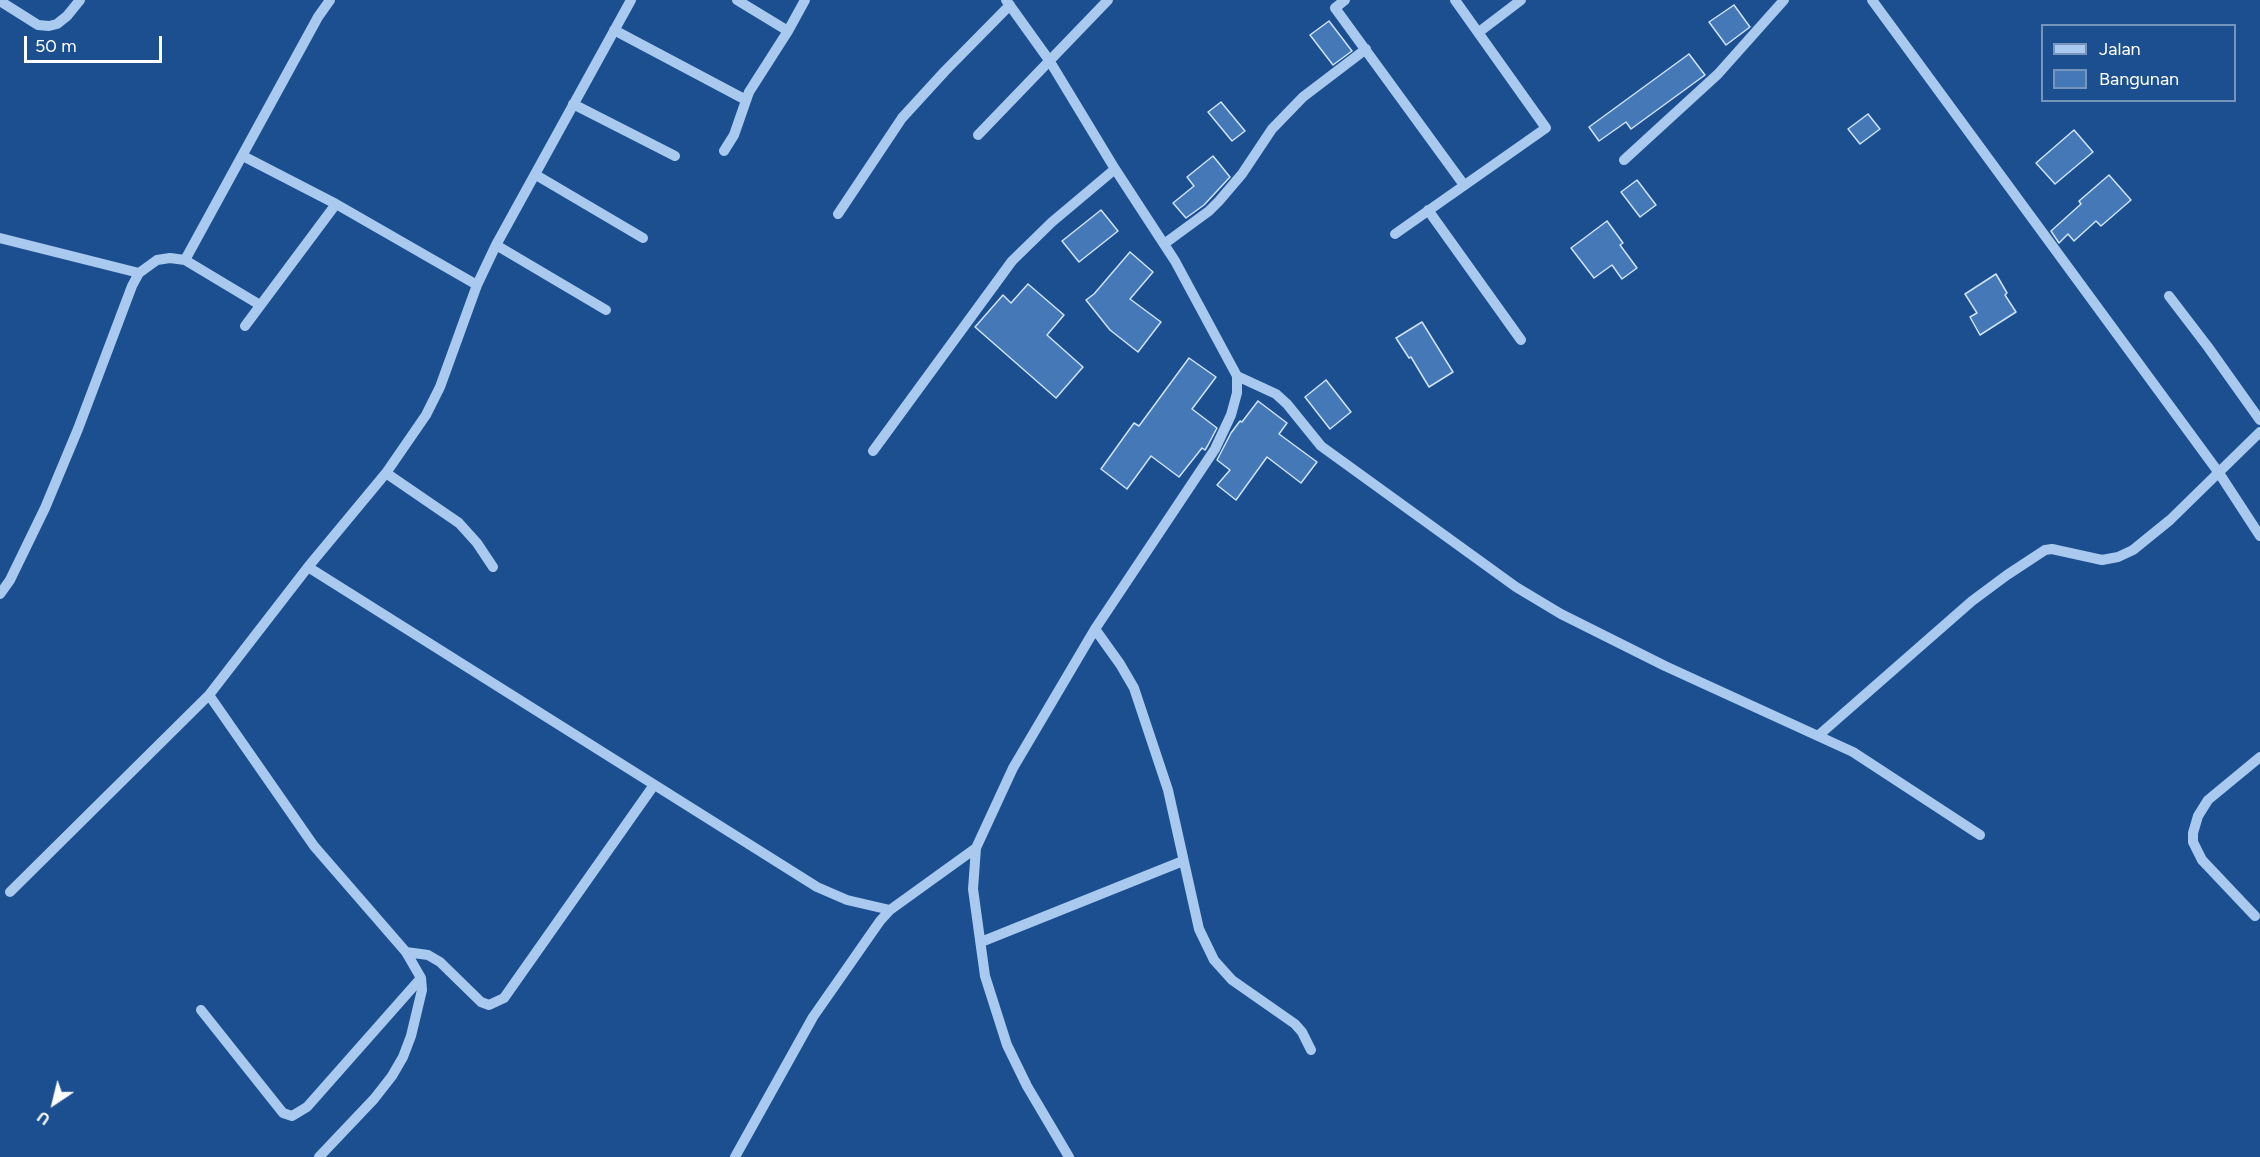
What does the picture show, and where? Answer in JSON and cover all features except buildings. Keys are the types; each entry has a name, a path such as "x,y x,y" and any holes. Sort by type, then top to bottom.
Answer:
{"street":[{"path":"0,1 38,25 49,26 57,24 67,16 80,0"},
{"path":"185,260 318,17 330,0"},
{"path":"10,892 209,695 308,567 386,473 426,415 477,285 496,245 631,0"},
{"path":"737,0 788,31"},
{"path":"724,151 734,135 746,100 804,0"},
{"path":"978,135 1108,0"},
{"path":"1345,0 1335,8 1464,185"},
{"path":"1395,234 1546,128 1455,0"},
{"path":"1479,32 1521,0"},
{"path":"1624,160 1718,74 1784,0"},
{"path":"1872,0 2219,473 2260,536"},
{"path":"838,214 902,118 1008,3 1049,60 1115,169 1164,244 1237,376 1237,393 1231,415 1215,449 1095,629 1013,768 976,848 973,889 985,976 1007,1045 1027,1086 1070,1157"},
{"path":"614,30 746,100"},
{"path":"1164,244 1219,201 1242,174 1272,129 1303,97 1366,49"},
{"path":"573,105 675,156"},
{"path":"243,156 336,204 477,285"},
{"path":"873,451 1012,261 1052,222 1115,169"},
{"path":"536,175 643,238"},
{"path":"245,326 336,204"},
{"path":"1428,210 1521,340"},
{"path":"0,238 139,273"},
{"path":"496,245 606,310"},
{"path":"0,594 10,580 45,508 139,273 157,260 170,258 185,260 260,305"},
{"path":"2169,296 2260,420"},
{"path":"1237,376 1276,394 1287,404 1321,447 1516,587 1561,614 1665,666 1819,735 1882,769 1980,835"},
{"path":"1819,735 1972,601 2007,575 2045,550 2052,549 2102,560 2118,557 2133,550 2170,520 2260,432"},
{"path":"386,473 459,523 493,567"},
{"path":"308,567 832,895 890,910"},
{"path":"1095,629 1134,688 1168,790 1199,928 1214,960 1232,980 1295,1024 1311,1050"},
{"path":"209,695 314,846 406,952 421,978 422,990 403,1057 374,1099 319,1157"},
{"path":"2255,916 2202,860 2193,842 2193,833 2198,816 2208,800 2260,756"},
{"path":"406,952 428,955 440,962 481,1002 489,1005 504,998 654,785"},
{"path":"735,1157 813,1017 890,910 976,848"},
{"path":"981,942 1183,861"},
{"path":"201,1010 283,1113 292,1116 307,1107 421,978"}]}
